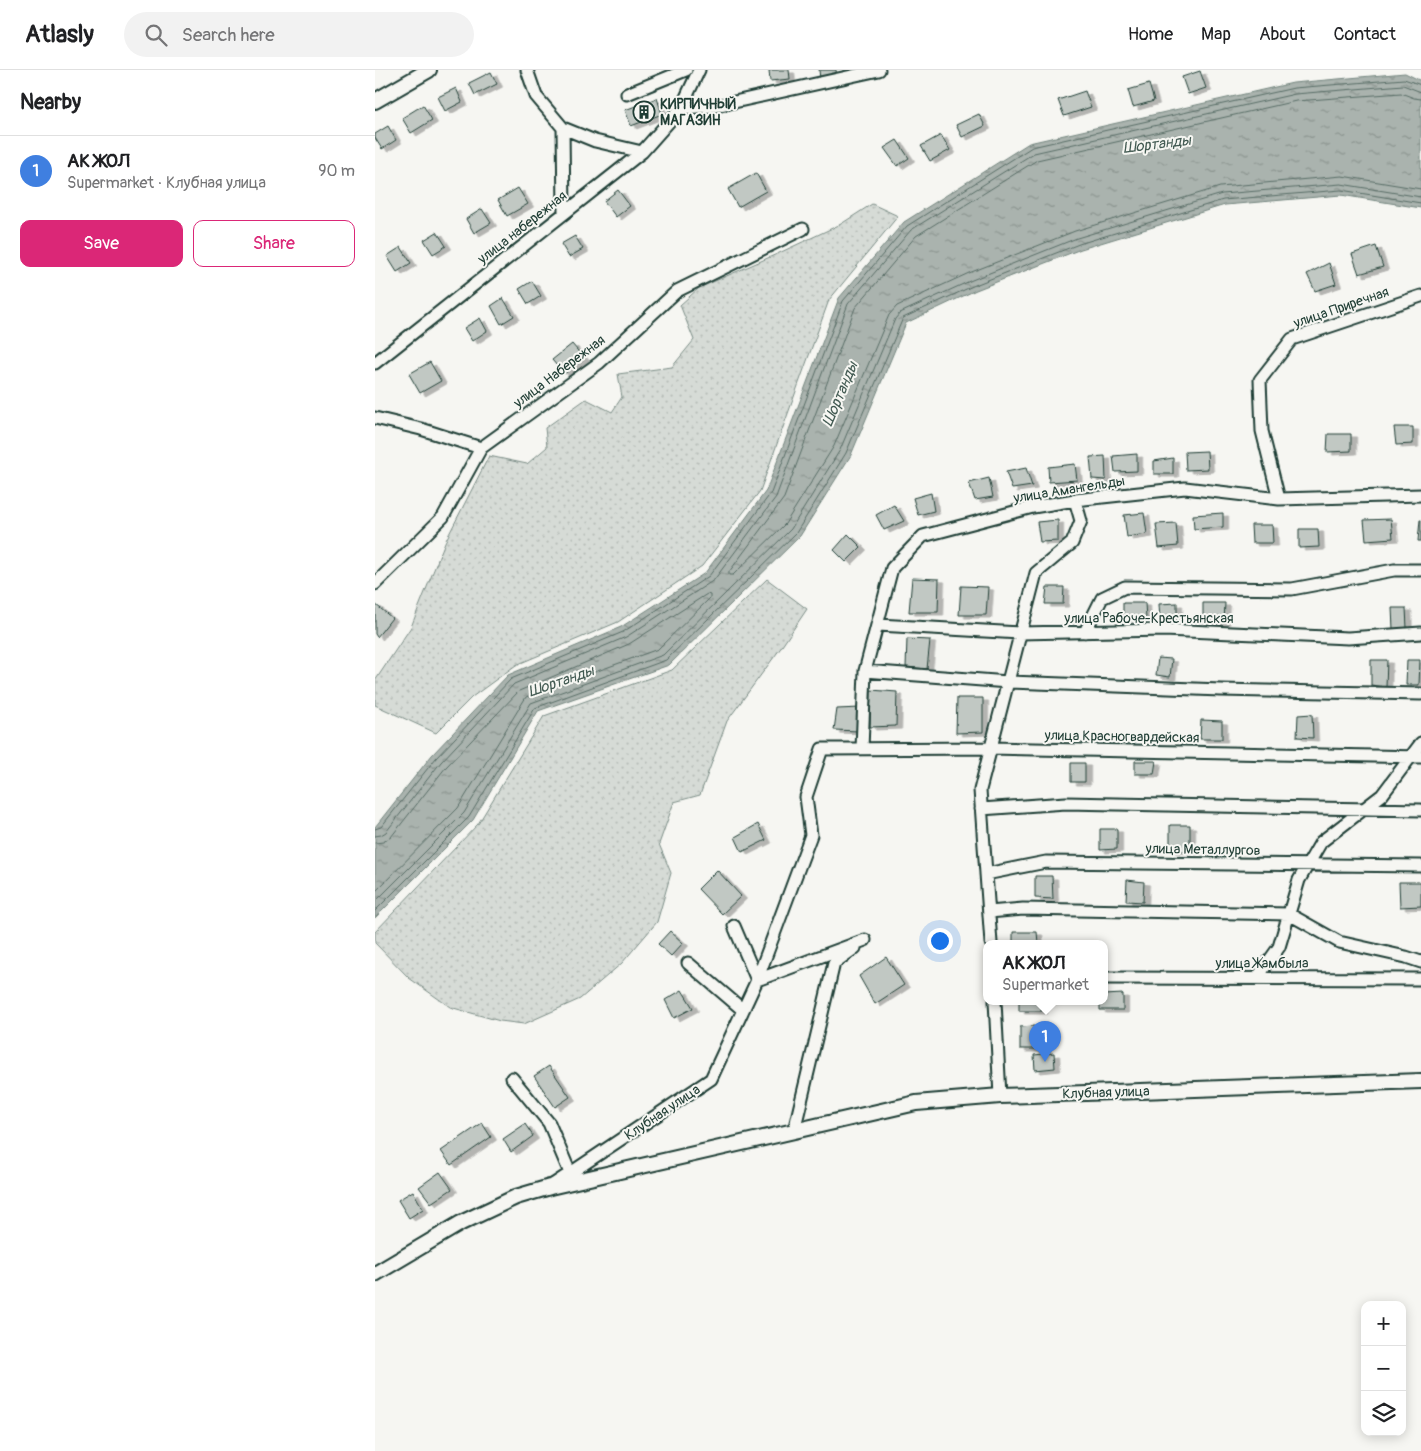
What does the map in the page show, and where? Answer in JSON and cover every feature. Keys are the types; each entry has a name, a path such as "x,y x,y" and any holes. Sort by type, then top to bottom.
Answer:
{"street":[{"path":"375,101 429,70"},
{"path":"527,70 536,96 563,128 595,141 642,152"},
{"path":"627,94 686,70"},
{"name":"улица набережная","path":"375,363 642,152 681,108 699,70"},
{"path":"681,108 716,106 879,70"},
{"path":"563,128 564,213"},
{"name":"улица Набережная","path":"375,584 443,516 481,448 599,363 677,291 803,229"},
{"name":"улица Приречная","path":"1279,499 1262,431 1260,380 1292,339 1421,296"},
{"path":"375,418 421,429 481,448"},
{"name":"улица Амангельды","path":"861,749 865,671 891,568 923,536 1033,507 1075,500 1185,488 1279,499 1421,495"},
{"path":"991,940 980,790 1036,573 1072,543 1081,521 1075,500"},
{"path":"1085,632 1102,598 1125,587 1291,589 1394,570 1421,570"},
{"name":"улица Рабоче-Крестьянская","path":"878,625 1020,634 1164,630 1348,638 1421,633"},
{"path":"865,671 1008,682 1221,690 1421,694"},
{"path":"1257,978 1279,946 1299,880 1321,842 1382,795 1416,757 1421,743"},
{"name":"улица Красногвардейская","path":"822,749 991,748 1416,757"},
{"name":"Клубная улица","path":"551,1187 711,1079 757,980 811,835 806,797 822,749"},
{"path":"981,808 1066,802 1421,810"},
{"name":"улица Металлургов","path":"987,874 1046,862 1421,866"},
{"path":"989,912 1023,909 1289,914 1339,942 1421,962"},
{"path":"734,926 757,980 865,940 834,963 794,1131"},
{"path":"688,963 743,1010"},
{"name":"улица Жамбыла","path":"1108,978 1421,979"},
{"path":"995,1005 1000,1096"},
{"path":"512,1078 549,1123 570,1173"},
{"name":"Клубная улица","path":"375,1274 461,1223 516,1197 551,1187 916,1103 1000,1096 1421,1082"}],"shaded area":[{"path":"872,204 898,216 829,300 760,491 702,566 618,622 516,665 472,697 436,733 375,705 375,681 411,627 445,542 489,456 527,464 547,447 545,428 586,399 612,412 622,397 618,374 672,367 694,340 680,305 699,288 841,224"},
{"path":"767,579 807,609 727,721 700,795 674,802 659,844 671,873 657,922 622,963 580,999 524,1024 500,1021 450,1007 409,978 375,943 375,932 478,824 544,716 672,670"}],"water":[{"name":"Шортанды","path":"1405,73 1421,81 1421,208 1341,195 1225,205 1081,249 976,290 906,323 851,455 800,536 669,665 538,711 473,820 375,918 375,827 432,755 508,675 621,627 705,573 766,491 839,298 904,222 1029,143 1293,83"}],"building":[{"path":"769,70 789,70 790,79 770,81"},
{"path":"819,70 836,70 837,78 820,79"},
{"path":"1200,71 1206,88 1188,94 1182,77"},
{"path":"491,72 497,84 475,95 469,83"},
{"path":"1149,84 1154,101 1133,107 1128,90"},
{"path":"456,88 462,102 445,111 438,97"},
{"path":"1085,91 1091,107 1064,116 1058,100"},
{"name":"КИРПИЧНЫЙ МАГАЗИН","path":"657,98 662,114 631,126 625,110"},
{"path":"423,105 432,120 411,133 402,118"},
{"path":"979,114 985,126 962,137 956,125"},
{"path":"388,126 396,140 382,149 375,138 375,134"},
{"path":"941,135 950,150 930,161 921,146"},
{"path":"897,140 909,158 897,166 884,148"},
{"path":"756,173 766,191 738,207 728,189"},
{"path":"518,188 528,204 507,216 498,200"},
{"path":"618,190 630,206 616,217 604,201"},
{"path":"482,209 491,223 474,233 466,219"},
{"path":"437,232 446,246 433,254 424,240"},
{"path":"575,236 583,249 569,257 561,244"},
{"path":"1376,246 1383,267 1359,274 1352,254"},
{"path":"401,247 411,263 397,272 387,256"},
{"path":"1329,263 1336,284 1315,291 1307,274"},
{"path":"532,281 541,296 528,304 519,289"},
{"path":"503,298 514,316 501,324 491,306"},
{"path":"480,318 487,331 472,341 464,328"},
{"path":"572,344 584,358 564,374 552,360"},
{"path":"430,362 441,381 420,393 409,374"},
{"path":"1394,427 1413,427 1413,444 1396,445"},
{"path":"1328,434 1351,434 1351,451 1327,452"},
{"path":"1207,451 1208,469 1186,470 1185,452"},
{"path":"1137,454 1137,471 1115,472 1113,456"},
{"path":"1105,456 1106,480 1092,479 1090,457"},
{"path":"1173,458 1173,474 1154,474 1154,461"},
{"path":"1075,464 1077,480 1049,482 1048,467"},
{"path":"1026,468 1032,486 1012,489 1006,472"},
{"path":"989,478 993,497 975,500 969,483"},
{"path":"931,493 934,511 918,515 913,498"},
{"path":"894,505 904,521 884,530 876,515"},
{"path":"1144,513 1147,534 1127,537 1124,515"},
{"path":"1223,513 1223,527 1194,529 1193,515"},
{"path":"1391,519 1393,538 1366,540 1364,520"},
{"path":"1058,520 1058,541 1040,542 1037,522"},
{"path":"1420,520 1421,541 1418,541"},
{"path":"1176,523 1178,546 1159,548 1156,524"},
{"path":"1251,525 1272,525 1273,543 1252,543"},
{"path":"1299,529 1318,529 1319,547 1299,548"},
{"path":"848,534 861,547 846,562 834,550"},
{"path":"912,578 939,579 938,612 909,612"},
{"path":"961,586 988,587 986,615 959,615"},
{"path":"1047,587 1064,587 1063,604 1045,604"},
{"path":"1123,603 1145,603 1146,619 1123,619"},
{"path":"1177,603 1177,621 1160,621 1159,604"},
{"path":"1203,603 1225,603 1224,622 1203,622"},
{"path":"375,604 392,618 377,637 375,634"},
{"path":"1392,608 1406,608 1407,628 1393,629"},
{"path":"907,639 930,640 927,669 906,667"},
{"path":"1158,658 1172,659 1170,677 1156,675"},
{"path":"1371,660 1387,660 1386,687 1371,685"},
{"path":"1407,660 1420,660 1419,685 1406,685"},
{"path":"871,690 897,692 896,726 870,727"},
{"path":"957,698 983,698 983,732 956,733"},
{"path":"860,708 858,731 834,730 837,709"},
{"path":"1312,714 1313,738 1297,737 1298,715"},
{"path":"1201,720 1222,721 1222,739 1200,739"},
{"path":"1135,761 1156,761 1154,774 1135,774"},
{"path":"1071,763 1085,763 1085,782 1071,782"},
{"path":"758,824 766,840 742,852 735,837"},
{"path":"1170,825 1190,825 1190,851 1170,850"},
{"path":"1100,829 1117,829 1117,849 1100,850"},
{"path":"717,870 741,896 722,914 698,889"},
{"path":"1035,876 1052,876 1053,899 1035,898"},
{"path":"1127,880 1144,882 1143,902 1126,901"},
{"path":"1399,882 1421,882 1421,906 1400,907"},
{"path":"670,931 683,943 671,956 658,944"},
{"path":"1013,932 1037,932 1038,940 1013,940"},
{"path":"886,957 904,985 875,1004 859,976"},
{"path":"682,990 693,1008 674,1018 665,1000"},
{"path":"1123,994 1123,1010 1100,1010 1100,1005 1108,1005 1108,995"},
{"path":"1019,1005 1042,1005 1042,1011 1019,1011"},
{"path":"1034,1026 1034,1042 1045,1042 1045,1049 1020,1049 1020,1027"},
{"path":"1054,1053 1055,1068 1035,1070 1034,1055"},
{"path":"549,1066 570,1097 555,1107 534,1076"},
{"path":"482,1123 491,1137 451,1165 441,1151"},
{"path":"525,1124 533,1136 511,1152 503,1139"},
{"path":"440,1172 452,1189 431,1203 419,1187"},
{"path":"413,1191 423,1209 409,1218 398,1200"}],"place":[{"name":"КИРПИЧНЫЙ МАГАЗИН","path":"644,112"},
{"name":"АК ЖОЛ","path":"1045,1062"}]}
